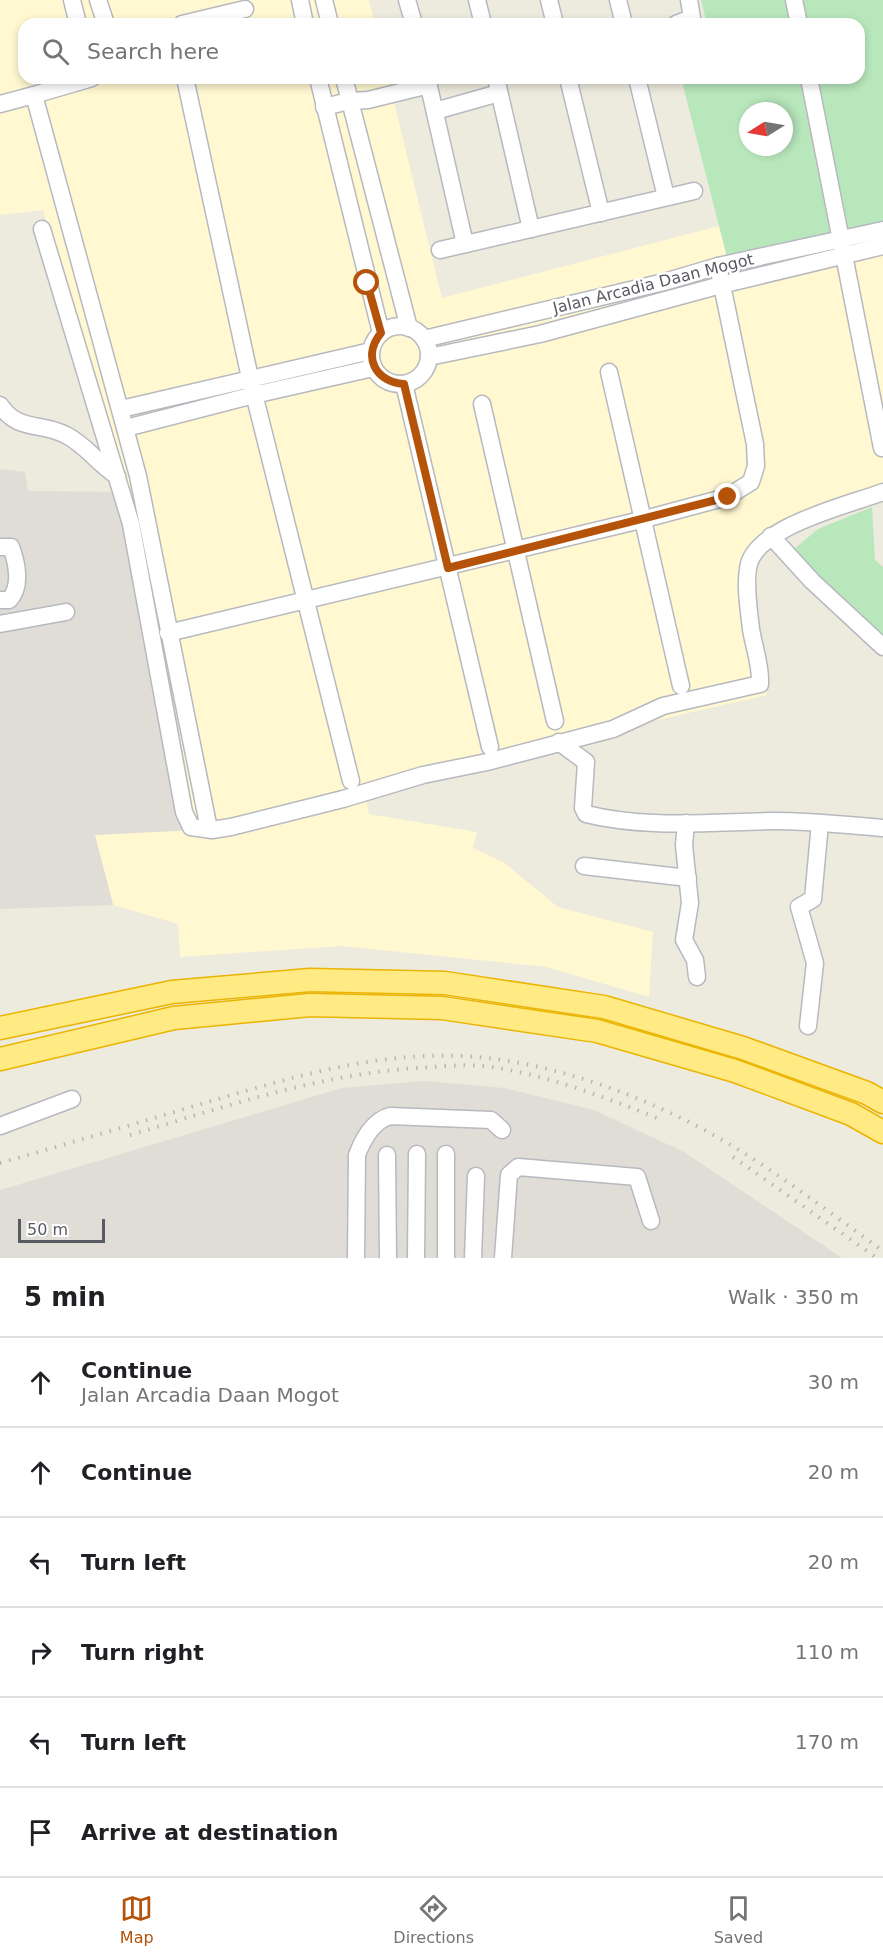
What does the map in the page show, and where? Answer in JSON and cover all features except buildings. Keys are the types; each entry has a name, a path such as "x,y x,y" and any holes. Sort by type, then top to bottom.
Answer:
{"highway":[{"path":"0,1028 172,992 310,980 445,982 604,1007 743,1048 867,1093 883,1102"},
{"path":"0,1059 174,1018 310,1005 442,1008 597,1031 735,1071 851,1114 883,1132"}],"street":[{"path":"72,0 76,18"},
{"path":"98,0 103,18"},
{"path":"300,0 304,18"},
{"path":"324,0 328,18"},
{"path":"408,0 412,18"},
{"path":"477,0 482,18"},
{"path":"549,0 554,18"},
{"path":"618,0 622,18"},
{"path":"685,18 689,0"},
{"path":"794,0 798,18"},
{"path":"207,18 245,9"},
{"path":"0,104 72,84"},
{"path":"186,84 250,378 351,781"},
{"path":"319,84 381,333 372,359 381,377 391,383 404,384 420,375 429,357 424,339 409,328 389,328 381,333"},
{"path":"345,84 409,328"},
{"path":"324,107 410,84"},
{"path":"426,84 435,111 465,244"},
{"path":"569,84 601,213"},
{"path":"638,84 666,197"},
{"path":"810,84 882,448"},
{"path":"435,111 497,86 531,229"},
{"path":"34,95 126,428 208,824"},
{"path":"440,250 694,191"},
{"path":"42,229 131,524 184,812 191,827 212,830 231,827 612,729 663,706 760,684 761,670 751,630 747,568 758,548 771,536 788,527 883,492"},
{"name":"Jalan Arcadia Daan Mogot","path":"429,357 540,334 721,285 842,247 883,230"},
{"name":"Jalan Arcadia Daan Mogot","path":"424,339 664,282 718,266 842,247 883,246"},
{"path":"168,633 448,568 641,520 728,497 751,482 756,466 756,444 718,266"},
{"path":"121,409 250,378 372,359"},
{"path":"126,428 254,394 372,359"},
{"path":"609,372 641,520 681,686"},
{"path":"404,384 490,747"},
{"path":"482,404 555,721"},
{"path":"0,405 7,417 16,422 45,427 82,444 117,476"},
{"path":"771,536 812,581 883,647"},
{"path":"0,547 11,547 17,581 16,593 9,600 0,600"},
{"path":"0,624 66,612"},
{"path":"559,742 586,762 583,808 586,814 603,818 686,823 820,823 883,828"},
{"path":"686,823 684,846 690,903 684,940 695,960 697,977"},
{"path":"808,1026 815,963 799,907 813,899 820,823"},
{"path":"584,866 688,878"},
{"path":"0,1126 72,1099"},
{"path":"356,1258 357,1155 361,1143 378,1122 390,1116 491,1120 502,1130"},
{"path":"416,1258 417,1154"},
{"path":"446,1154 446,1258"},
{"path":"387,1155 387,1258"},
{"path":"503,1258 509,1175 518,1167 637,1177 651,1221"},
{"path":"473,1258 476,1176"}],"shaded area":[{"path":"0,0 369,0 374,18 18,18 18,84 389,84 442,298 719,226 735,288 883,251 883,482 797,517 760,549 753,625 767,695 521,751 365,792 369,814 477,832 473,848 503,862 558,907 653,932 649,997 546,967 342,946 180,957 178,924 113,905 95,835 196,829 165,651 128,492 43,210 0,215"},
{"path":"0,469 25,472 28,491 128,492 165,651 196,830 95,835 113,905 0,909"},
{"path":"423,1081 504,1088 594,1110 684,1152 842,1258 0,1258 0,1190 342,1088"}],"green space":[{"path":"701,0 883,0 883,251 735,288 683,84 865,84 865,18 706,18"},
{"path":"872,507 875,560 883,567 883,641 787,555 818,529"}],"railway":[{"path":"0,1163 271,1084 341,1067 413,1057 486,1058 536,1066 588,1080 685,1120 762,1165 883,1251"},
{"path":"130,1135 236,1103 343,1077 459,1065 484,1066 530,1075 597,1095 662,1120"},
{"path":"733,1157 877,1258"}],"route":[{"path":"367,283 381,333 374,341 371,351 373,368 391,383 404,384 448,568 728,497"}]}
